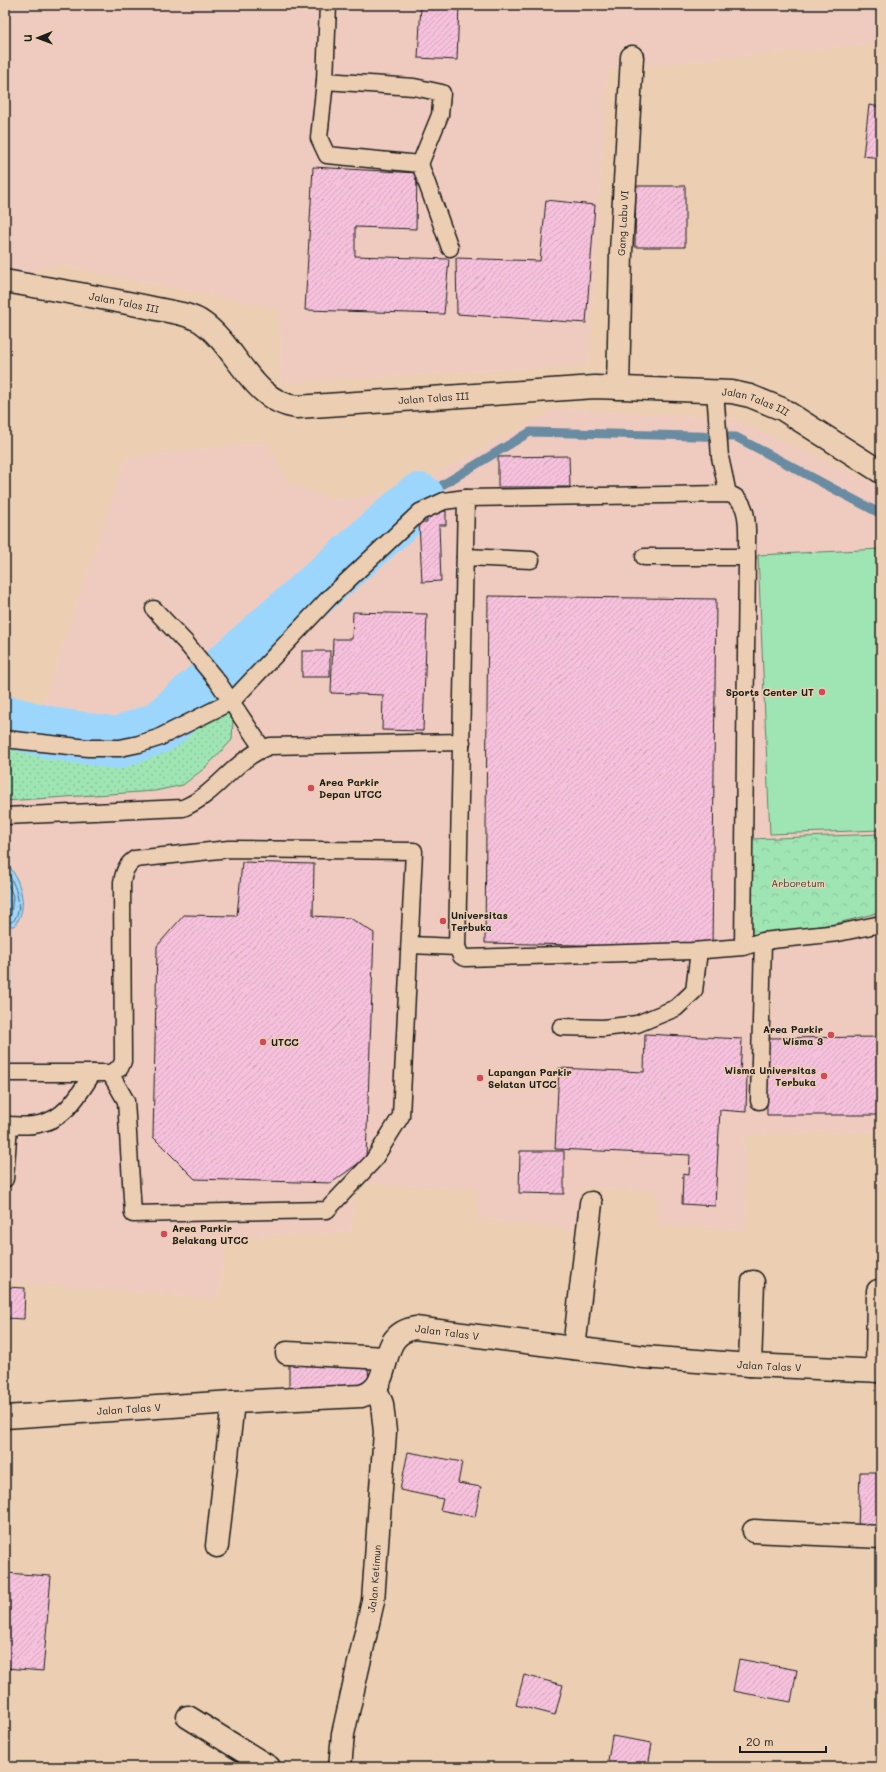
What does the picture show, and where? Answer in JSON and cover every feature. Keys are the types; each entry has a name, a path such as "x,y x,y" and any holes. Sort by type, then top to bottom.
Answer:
{"street":[{"name":"Gang Labu VI","path":"618,388 621,252 632,58"},
{"name":"Jalan Talas III","path":"5,281 131,303 190,316 201,321 221,338 261,389 274,400 286,406 297,407 595,387 732,392 750,396 782,409 881,472"},
{"path":"574,1348 591,1203"},
{"path":"750,1365 753,1282"},
{"path":"878,1291 879,1371"},
{"name":"Jalan Talas V","path":"5,1417 233,1402 361,1396 376,1389 391,1342 398,1334 405,1330 415,1328 644,1357 750,1365 879,1371"},
{"path":"287,1354 386,1358"},
{"name":"Jalan Ketimun","path":"340,1767 344,1734 373,1601 385,1432 382,1404 376,1389"},
{"path":"217,1546 233,1402"},
{"path":"754,1531 881,1537"},
{"path":"188,1716 269,1767"}],"lane":[{"path":"328,5 325,81 319,138 327,155 420,164"},
{"path":"325,81 414,86 442,93 440,115 420,164 450,248"},
{"path":"716,391 716,422 720,457 728,494"},
{"path":"5,740 88,748 133,746 158,738 232,701 329,598 420,512 444,501 466,498 728,494 738,498 744,507 747,557 743,946"},
{"path":"466,498 457,947 461,956 466,958 699,951 743,946 763,941 838,933 881,924"},
{"path":"465,557 531,560"},
{"path":"644,557 747,557"},
{"path":"154,609 186,643 218,682 262,748"},
{"path":"5,816 183,808 201,799 246,757 262,748 280,744 462,742"},
{"path":"5,1073 110,1073 120,1068 123,1061 122,882 124,870 135,859 229,849 414,851 401,1116 372,1161 327,1210 133,1214 126,1101 110,1073"},
{"path":"759,1101 763,941"},
{"path":"410,945 457,947"},
{"path":"561,1027 603,1028 637,1024 676,1008 694,991 699,951"},
{"path":"5,1179 7,1125 40,1124 57,1117 69,1108 93,1073"}],"shaded area":[{"path":"5,5 881,5 881,43 608,69 589,365 281,383 279,309 55,264 17,277 5,275"},
{"name":"Universitas Terbuka","path":"559,408 731,418 771,435 881,487 881,1131 744,1135 747,1231 657,1224 657,1191 582,1187 575,1230 477,1219 477,1189 353,1183 352,1232 228,1237 218,1299 5,1281 5,704 41,711 126,457 267,442 287,483 337,500 405,490"}],"green space":[{"name":"Sports Center UT","path":"881,549 881,830 770,834 758,555"},
{"path":"219,701 233,720 232,740 206,767 183,785 155,791 5,801 5,748 66,755 112,757 153,752 175,740"},
{"name":"Arboretum","path":"881,834 881,912 834,924 751,936 751,839"}],"water":[{"path":"5,860 15,875 21,892 22,910 14,926 5,926"},
{"path":"5,949 10,961 11,982 5,1001"}],"building":[{"path":"421,5 459,5 457,60 418,58"},
{"path":"869,105 881,107 881,158 863,156"},
{"path":"313,167 417,173 416,229 355,227 355,256 449,259 444,314 305,310"},
{"path":"636,186 685,186 685,247 635,247"},
{"path":"546,200 595,205 586,323 457,314 456,258 540,261"},
{"path":"569,456 570,487 498,487 498,457"},
{"path":"446,511 446,525 439,525 441,581 422,582 419,522 427,522 426,512"},
{"path":"488,596 716,599 712,948 485,943"},
{"path":"353,612 427,614 423,731 382,730 383,695 331,693 333,639 352,639"},
{"path":"302,651 330,651 330,677 302,677"},
{"name":"UTCC","path":"242,862 314,864 313,916 350,918 374,933 366,1158 331,1183 195,1179 153,1137 157,946 184,915 237,916"},
{"path":"645,1034 742,1039 740,1074 747,1074 746,1112 720,1110 715,1206 682,1204 683,1174 689,1175 690,1155 555,1149 559,1068 644,1072"},
{"name":"Wisma Universitas Terbuka","path":"881,1037 881,1115 767,1115 766,1038"},
{"path":"520,1151 564,1151 564,1194 519,1193"},
{"path":"5,1287 25,1288 24,1319 5,1318"},
{"path":"289,1363 368,1363 369,1392 289,1392"},
{"path":"408,1452 462,1462 458,1483 481,1487 475,1517 440,1510 443,1499 400,1490"},
{"path":"860,1472 881,1472 881,1529 858,1528"},
{"path":"5,1573 51,1576 43,1671 5,1668"},
{"path":"739,1659 797,1670 791,1702 733,1691"},
{"path":"524,1675 563,1685 555,1715 516,1705"},
{"path":"612,1736 652,1743 648,1767 607,1767"}],"waterway":[{"path":"419,499 530,432 736,437 881,514"},
{"path":"5,721 56,734 117,743 160,727 419,499"}],"place":[{"name":"Sports Center UT","path":"822,692"},
{"name":"Area Parkir Depan UTCC","path":"311,788"},
{"name":"Universitas Terbuka","path":"443,921"},
{"name":"Area Parkir Wisma 3","path":"831,1035"},
{"name":"UTCC","path":"263,1042"},
{"name":"Wisma Universitas Terbuka","path":"824,1076"},
{"name":"Lapangan Parkir Selatan UTCC","path":"480,1078"},
{"name":"Area Parkir Belakang UTCC","path":"164,1234"}]}
